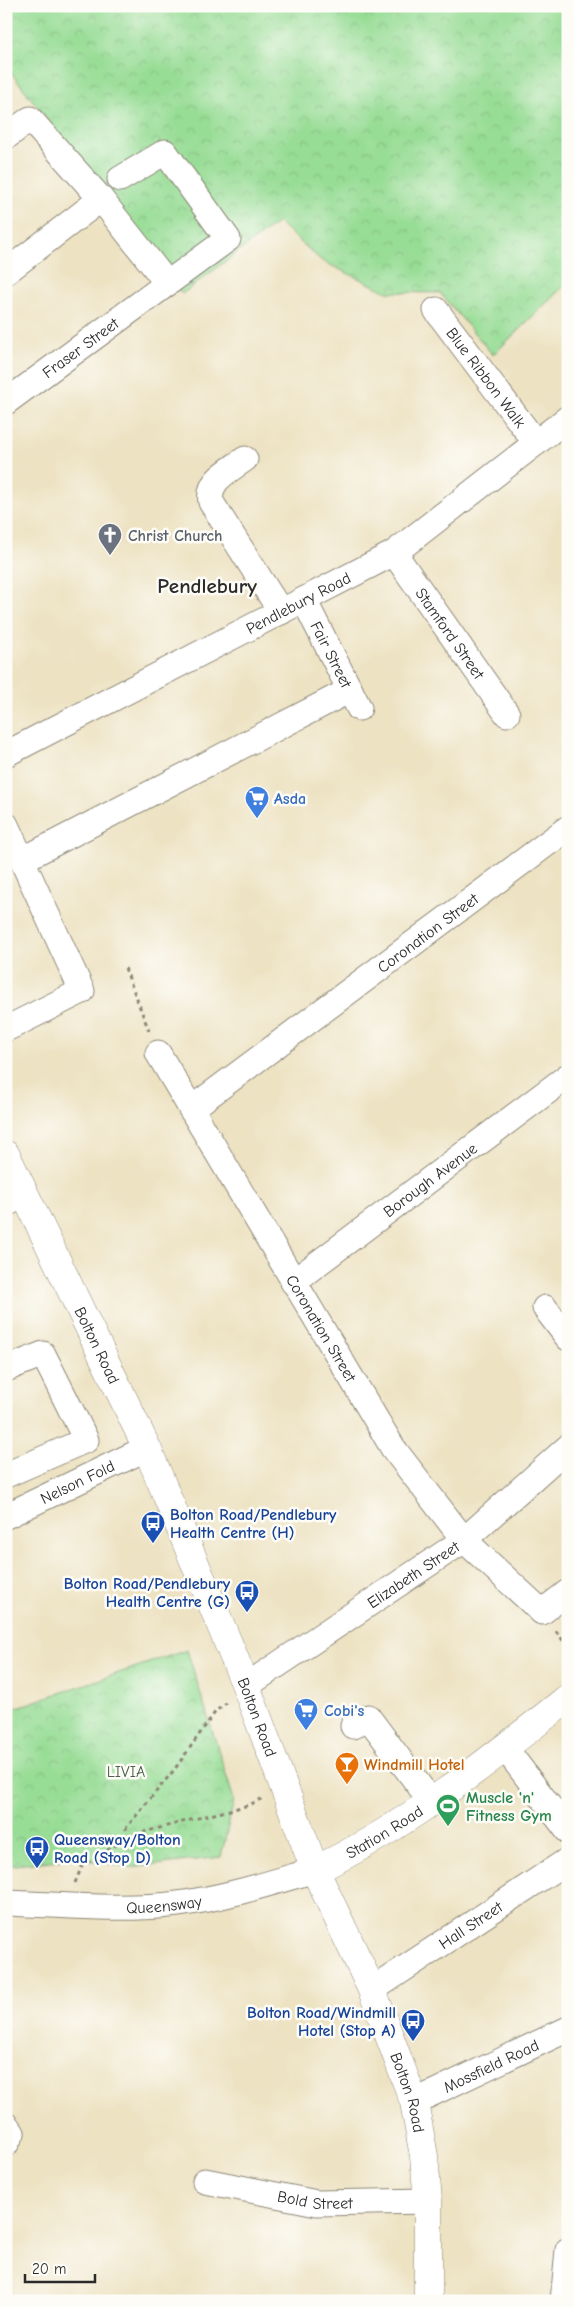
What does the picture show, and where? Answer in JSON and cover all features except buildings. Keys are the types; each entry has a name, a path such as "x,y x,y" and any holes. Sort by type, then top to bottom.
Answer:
{"main road":[{"name":"Bolton Road","path":"6,1155 15,1199 147,1448 246,1686 283,1789 315,1870 372,1990 414,2102 424,2156 428,2201 428,2301"},
{"name":"Station Road","path":"315,1870 354,1852 505,1748 568,1698"}],"street":[{"path":"6,137 30,118 101,199 161,288"},
{"name":"Fraser Street","path":"6,402 228,239 165,152 120,179"},
{"path":"6,272 101,199"},
{"name":"Blue Ribbon Walk","path":"436,310 536,443"},
{"name":"Pendlebury Road","path":"6,754 394,553 568,418"},
{"path":"244,459 216,479 209,492 210,502 281,612"},
{"name":"Stamford Street","path":"394,553 507,714"},
{"name":"Fair Street","path":"22,860 354,699 304,600"},
{"path":"6,825 82,991 6,1029"},
{"name":"Coronation Street","path":"191,1109 568,828"},
{"name":"Coronation Street","path":"158,1053 393,1448 464,1540 542,1612 568,1592"},
{"name":"Borough Avenue","path":"293,1282 568,1076"},
{"path":"545,1308 568,1338"},
{"path":"6,1369 43,1354 86,1440 6,1475"},
{"name":"Elizabeth Street","path":"246,1686 464,1540 568,1447"},
{"name":"Nelson Fold","path":"6,1516 147,1448"},
{"path":"353,1726 368,1717 430,1800"},
{"path":"505,1748 568,1831"},
{"name":"Hall Street","path":"372,1990 568,1860"},
{"name":"Queensway","path":"6,1903 66,1905 178,1904 246,1890 315,1870"},
{"name":"Mossfield Road","path":"414,2102 568,2029"},
{"path":"6,2125 12,2133 6,2144"},
{"name":"Bold Street","path":"206,2181 317,2203 428,2201"},
{"path":"563,2301 568,2250"}],"path":[{"path":"126,968 158,1053"},
{"path":"125,1839 126,1828 174,1770 216,1711 246,1686"},
{"path":"66,1905 82,1866 132,1835 249,1805 283,1789"}],"green space":[{"path":"11,6 568,6 568,282 493,355 440,293 387,292 322,261 278,222 182,294 6,66 6,10"},
{"name":"LIVIA","path":"187,1650 234,1800 221,1857 130,1868 77,1858 6,1866 6,1711"}],"place":[{"name":"Christ Church","path":"110,556"},
{"name":"Asda","path":"257,819"},
{"name":"Bolton Road/Pendlebury Health Centre (H)","path":"153,1544"},
{"name":"Bolton Road/Pendlebury Health Centre (G)","path":"247,1613"},
{"name":"Cobi's","path":"306,1731"},
{"name":"Windmill Hotel","path":"347,1785"},
{"name":"Muscle 'n' Fitness Gym","path":"448,1827"},
{"name":"Queensway/Bolton Road (Stop D)","path":"37,1869"},
{"name":"Bolton Road/Windmill Hotel (Stop A)","path":"413,2042"}],"district":[{"name":"Pendlebury","path":"207,586"}]}
